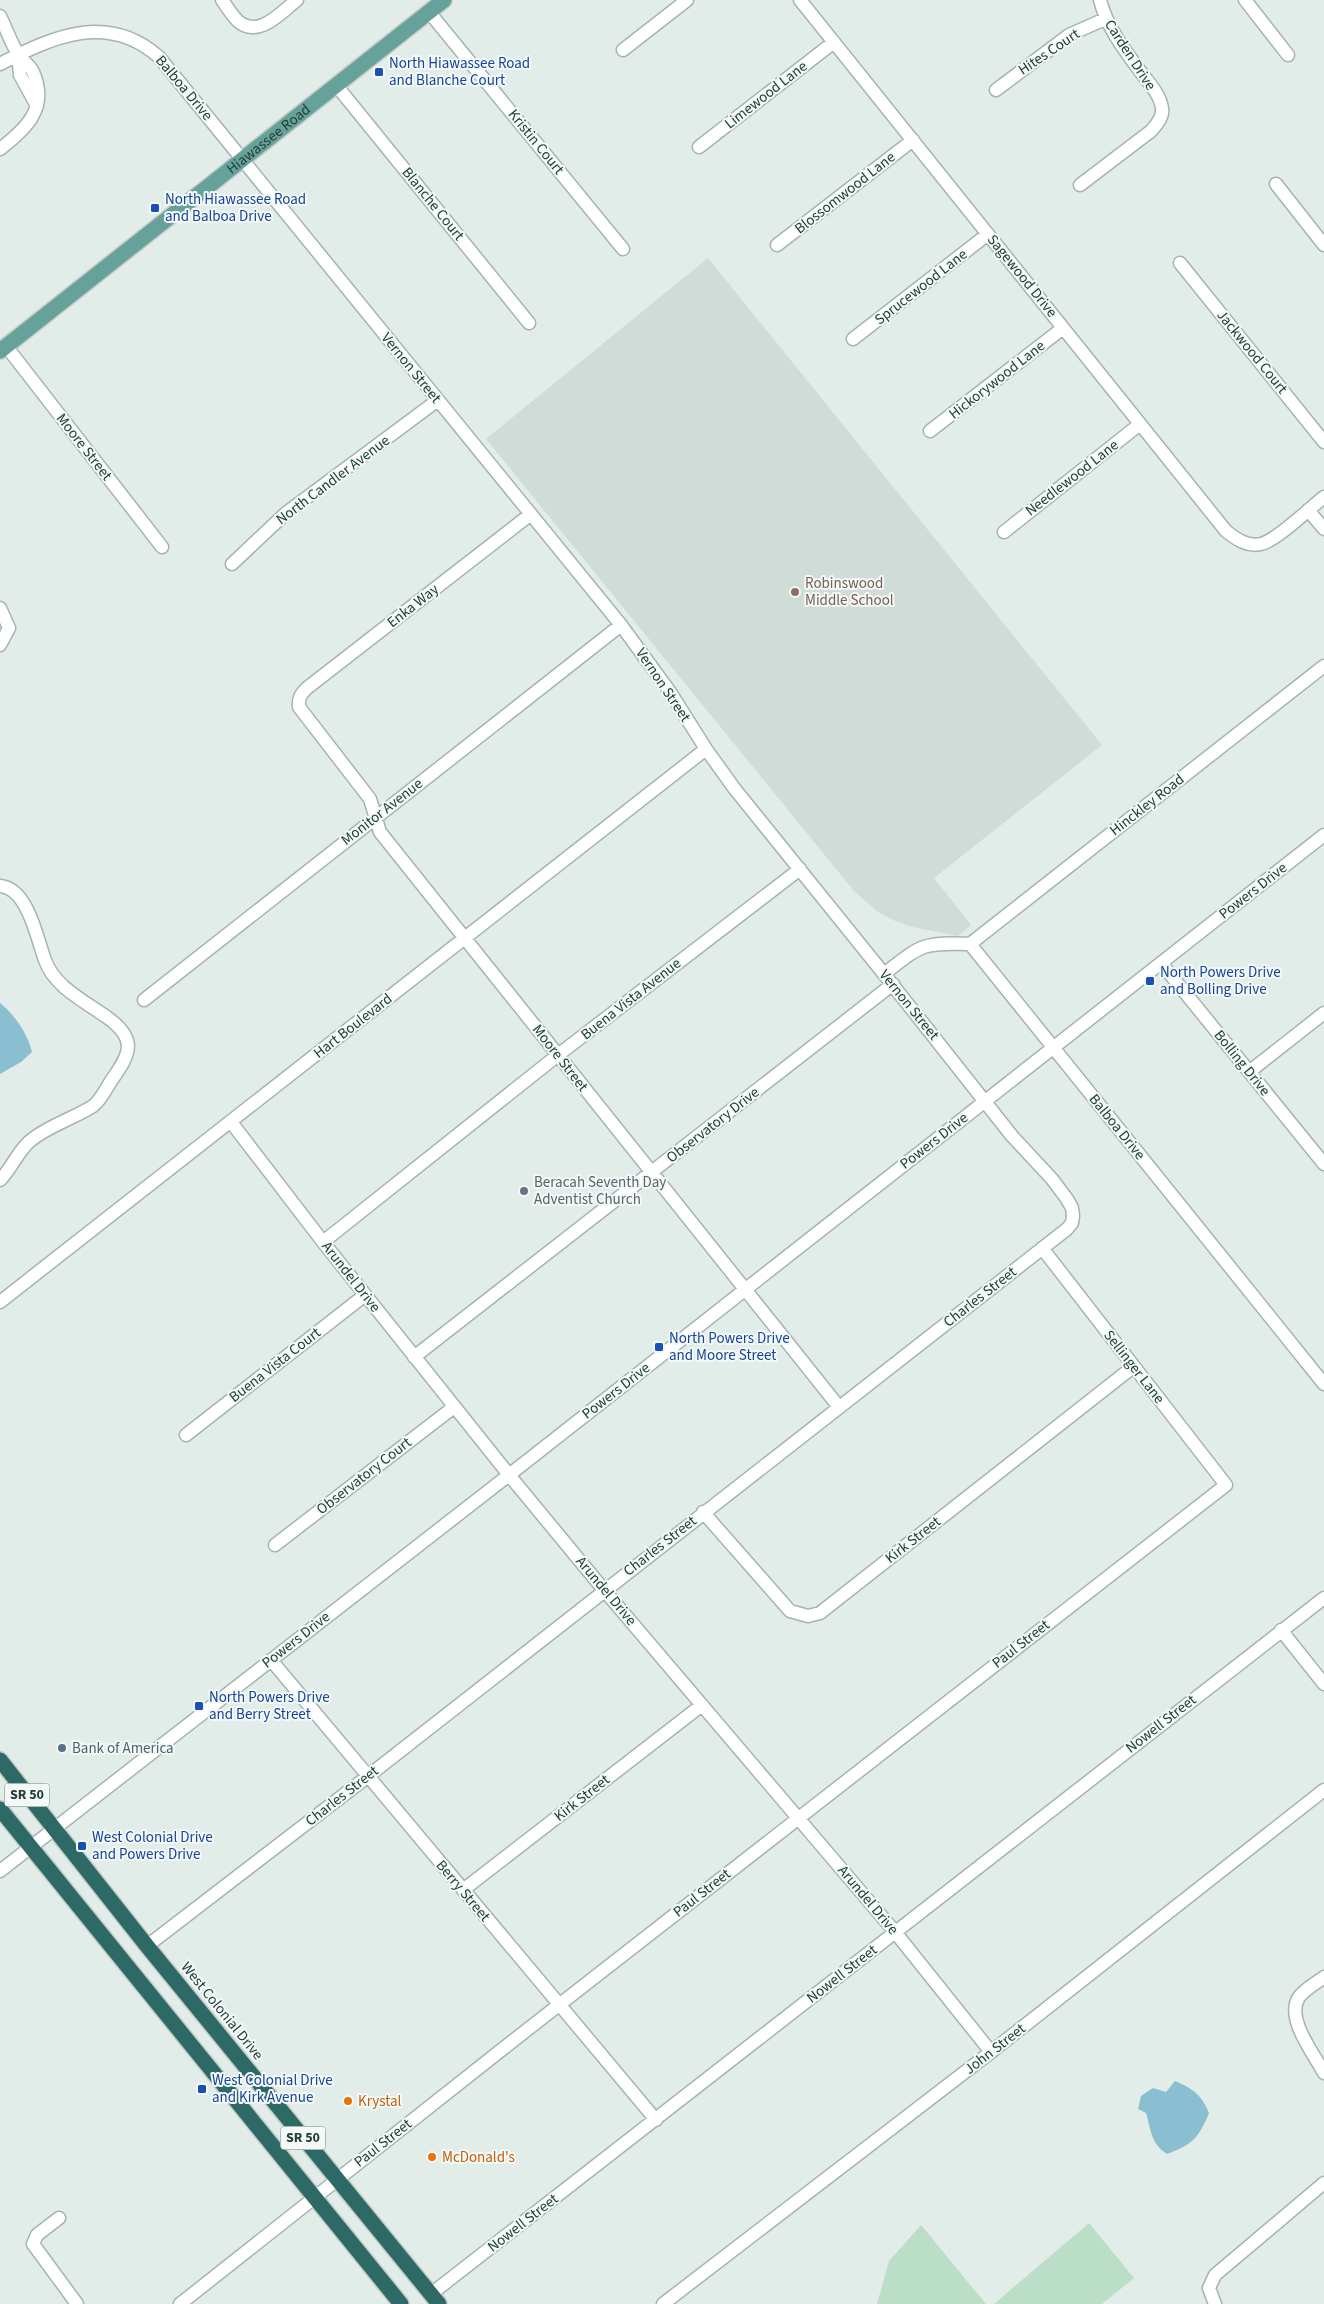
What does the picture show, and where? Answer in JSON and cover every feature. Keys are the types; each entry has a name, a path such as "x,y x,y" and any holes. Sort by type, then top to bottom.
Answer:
{"highway":[{"name":"West Colonial Drive","path":"0,1760 147,1946 435,2299"},
{"name":"SR 50","path":"0,1809 313,2198 401,2304"}],"main road":[{"name":"Hiawassee Road","path":"3,349 444,0"}],"street":[{"path":"222,0 239,22 250,28 264,26 297,0"},
{"path":"623,50 687,0"},
{"name":"Sagewood Drive","path":"800,0 1226,531 1239,541 1249,544 1261,544 1272,539 1308,510"},
{"name":"Carden Drive","path":"1080,185 1151,131 1160,120 1163,108 1156,92 1105,19 1100,0"},
{"path":"1245,0 1288,55"},
{"name":"Kristin Court","path":"429,12 623,249"},
{"path":"0,16 18,54 20,75 37,106 28,124 0,150"},
{"name":"Hites Court","path":"996,90 1069,35 1105,19"},
{"name":"Balboa Drive","path":"0,64 18,54 60,38 89,31 120,34 138,40 159,57 174,74 242,160"},
{"name":"Limewood Lane","path":"699,147 834,42"},
{"name":"Blanche Court","path":"336,85 529,323"},
{"name":"Blossomwood Lane","path":"777,245 913,140"},
{"name":"Vernon Street","path":"242,160 621,625 670,692 706,749 1012,1136 1062,1192 1072,1208 1073,1216"},
{"path":"1276,184 1324,245"},
{"name":"Sprucewood Lane","path":"854,339 988,234"},
{"name":"Jackwood Court","path":"1180,263 1324,442"},
{"name":"Hickorywood Lane","path":"930,431 1063,328"},
{"name":"Moore Street","path":"3,349 162,547"},
{"name":"North Candler Avenue","path":"232,564 286,513 438,400"},
{"name":"Needlewood Lane","path":"1004,532 1140,424"},
{"path":"1324,497 1308,510 1324,528"},
{"name":"Enka Way","path":"298,700 307,688 531,514"},
{"path":"0,608 9,628 0,645"},
{"name":"Monitor Avenue","path":"144,1000 621,625"},
{"name":"Hinckley Road","path":"970,944 1324,666"},
{"name":"Moore Street","path":"298,700 298,707 303,714 370,799 380,832 839,1407"},
{"name":"Hart Boulevard","path":"0,1302 706,749"},
{"name":"Powers Drive","path":"0,1871 509,1475 1324,835"},
{"name":"Buena Vista Avenue","path":"323,1242 558,1055 800,869"},
{"path":"0,886 4,886 18,896 27,907 49,972 60,983 118,1026 127,1037 128,1048 124,1063 96,1104 41,1132 28,1142 0,1180"},
{"path":"884,974 922,946 943,943 970,944"},
{"name":"Balboa Drive","path":"970,944 1324,1384"},
{"name":"Bolling Drive","path":"1161,963 1324,1164"},
{"name":"Observatory Drive","path":"414,1357 893,984"},
{"path":"1249,1072 1324,1013"},
{"name":"Arundel Drive","path":"230,1122 509,1475 604,1590 895,1932 991,2052"},
{"name":"Charles Street","path":"147,1946 367,1777 703,1512 1067,1229 1072,1223 1073,1216"},
{"name":"Sellinger Lane","path":"1042,1248 1226,1485"},
{"name":"Buena Vista Court","path":"186,1435 365,1295"},
{"name":"Kirk Street","path":"703,1512 790,1611 808,1616 820,1613 1133,1367"},
{"name":"Observatory Court","path":"275,1545 454,1407"},
{"name":"Paul Street","path":"180,2304 558,2005 1226,1485"},
{"name":"Nowell Street","path":"435,2299 656,2120 1324,1598"},
{"path":"1281,1630 1324,1684"},
{"name":"Berry Street","path":"271,1660 656,2120"},
{"name":"Kirk Street","path":"462,1890 702,1705"},
{"name":"John Street","path":"663,2304 991,2052 1324,1790"},
{"path":"1324,1977 1300,1996 1295,2006 1297,2023 1324,2073"},
{"path":"1215,2304 1209,2288 1215,2275 1324,2183"},
{"path":"59,2218 37,2235 33,2244 77,2304"}],"shaded area":[{"name":"Robinswood Middle School","path":"708,258 1102,745 934,878 971,925 958,936 912,927 893,920 878,912 854,891 486,439"}],"green space":[{"path":"1089,2223 1134,2278 1102,2304 994,2304"},
{"path":"921,2225 986,2304 877,2304 889,2261"}],"water":[{"path":"0,1003 20,1025 32,1052 21,1062 0,1074"},
{"path":"1175,2081 1196,2093 1203,2101 1209,2113 1194,2140 1167,2154 1155,2141 1146,2113 1138,2109 1141,2096 1153,2088 1166,2092"}],"place":[{"name":"North Hiawassee Road and Blanche Court","path":"379,72"},
{"name":"North Hiawassee Road and Balboa Drive","path":"155,208"},
{"name":"Robinswood Middle School","path":"795,592"},
{"name":"North Powers Drive and Bolling Drive","path":"1150,981"},
{"name":"Beracah Seventh Day Adventist Church","path":"524,1191"},
{"name":"North Powers Drive and Moore Street","path":"659,1347"},
{"name":"North Powers Drive and Berry Street","path":"199,1706"},
{"name":"Bank of America","path":"62,1748"},
{"name":"West Colonial Drive and Powers Drive","path":"82,1846"},
{"name":"West Colonial Drive and Kirk Avenue","path":"202,2089"},
{"name":"Krystal","path":"348,2101"},
{"name":"McDonald's","path":"432,2157"}]}
